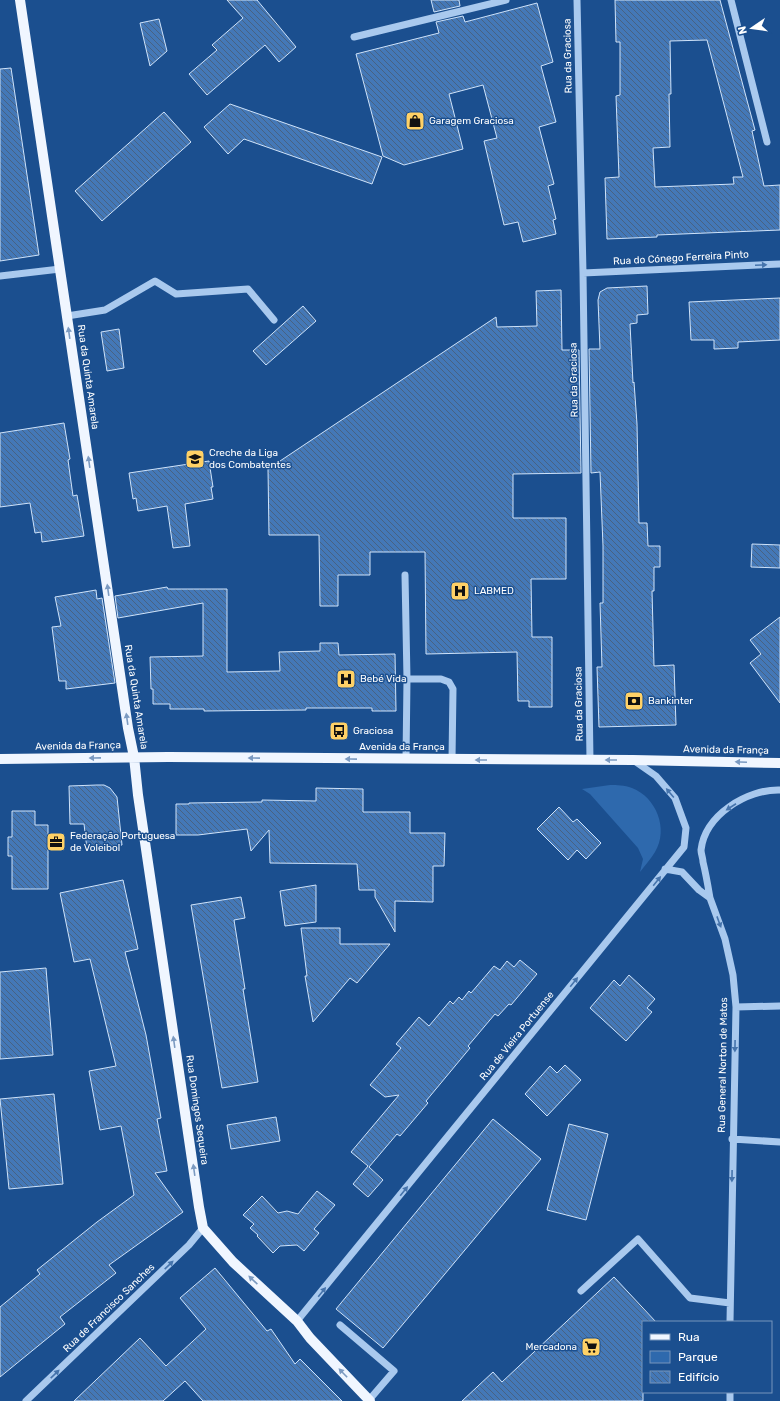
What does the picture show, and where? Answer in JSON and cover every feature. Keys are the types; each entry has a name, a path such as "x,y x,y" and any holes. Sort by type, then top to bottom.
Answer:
{"main road":[{"name":"Rua da Quinta Amarela","path":"20,0 128,728 134,757"},
{"name":"Avenida da França","path":"0,759 134,757 633,760 780,763"},
{"name":"Rua Domingos Sequeira","path":"134,757 139,802 198,1199 204,1228 234,1262 297,1322 310,1338 370,1400"}],"street":[{"path":"354,38 506,0"},
{"name":"Rua da Graciosa","path":"577,0 583,273 590,760"},
{"path":"731,0 767,142"},
{"name":"Rua do Cónego Ferreira Pinto","path":"583,273 780,264"},
{"path":"0,276 60,269"},
{"path":"67,316 105,310 155,282 176,294 248,289 274,320"},
{"path":"405,575 407,679 406,759"},
{"path":"407,679 441,679 449,682 453,689 452,759"},
{"name":"Rua de Vieira Portuense","path":"297,1322 684,847 686,828 675,798 656,776 633,760"},
{"name":"Rua General Norton de Matos","path":"730,1321 732,1139 736,1007 733,975 725,939 710,898 701,851 708,831 722,812 757,792 780,790"},
{"path":"666,869 682,872 699,890 710,898"},
{"path":"736,1007 780,1006"},
{"name":"Rua General Norton de Matos","path":"732,1139 780,1142"},
{"name":"Rua de Francisco Sanches","path":"26,1401 189,1245 204,1228"},
{"path":"581,1291 638,1239 690,1298 730,1303"},
{"path":"340,1325 394,1371 370,1400"}],"green space":[{"path":"610,785 626,786 640,792 654,806 658,815 661,834 659,843 655,852 640,872 643,859 638,848 590,794 582,789"}],"building":[{"path":"227,0 257,0 296,47 279,62 265,45 207,95 189,74 217,50 212,45 243,18"},
{"path":"431,0 459,0 460,6 434,12"},
{"path":"615,0 720,0 755,130 752,131 764,186 780,185 780,230 657,235 657,237 607,239 605,178 619,177 616,96 620,95 620,42 616,42","holes":["707,40 743,177 733,177 734,184 655,187 653,148 670,147 670,41"]},
{"path":"537,3 553,62 541,66 556,122 539,127 554,184 548,186 556,219 553,220 556,234 523,242 518,222 504,225 484,141 497,138 483,85 449,94 463,149 404,165 383,156 356,54 439,33 436,22 463,16 465,22"},
{"path":"159,19 167,51 150,66 140,23"},
{"path":"11,68 39,255 0,261 0,69"},
{"path":"230,104 382,157 372,184 244,139 228,154 204,127"},
{"path":"164,112 191,142 102,221 75,191"},
{"path":"647,286 648,314 637,315 637,323 630,324 637,424 639,523 647,523 648,546 660,546 660,567 654,567 654,591 652,591 654,666 674,665 676,725 599,727 597,667 602,667 600,603 603,603 603,546 600,472 591,473 589,349 600,349 598,300 600,292 607,288"},
{"path":"561,290 562,350 579,350 581,473 513,474 513,518 566,518 566,579 531,579 532,637 552,637 552,707 529,707 529,701 518,701 517,652 426,654 425,552 370,552 370,575 338,575 338,606 320,606 319,535 269,535 268,469 496,317 497,327 537,326 536,291"},
{"path":"780,298 780,340 738,342 738,348 714,349 714,340 691,340 689,302"},
{"path":"303,306 316,321 266,365 253,351"},
{"path":"119,329 124,368 107,371 101,332"},
{"path":"64,423 70,459 68,460 73,496 77,495 84,536 42,542 41,532 35,533 30,503 0,507 0,433"},
{"path":"209,461 213,487 211,487 213,499 185,504 190,546 173,548 167,506 138,511 136,498 133,499 129,473"},
{"path":"752,544 780,545 780,568 751,567"},
{"path":"167,587 168,589 227,589 227,672 280,671 279,652 320,651 320,643 338,643 339,655 395,654 396,711 372,711 372,708 306,708 306,710 204,711 204,709 170,709 170,704 153,704 150,657 203,656 203,603 118,618 115,596"},
{"path":"96,590 97,599 102,598 115,683 66,689 66,681 59,681 52,627 61,626 55,597"},
{"path":"780,617 780,703 750,663 761,654 750,640"},
{"path":"104,785 110,788 117,797 122,845 87,849 84,824 70,824 69,786"},
{"path":"316,788 363,789 363,812 410,812 410,833 445,833 444,866 433,866 433,902 395,901 395,932 375,897 375,890 359,890 357,864 270,863 269,830 251,851 247,829 198,835 176,835 176,804 262,802 262,800 316,801"},
{"path":"559,807 573,822 577,819 601,843 586,859 577,850 568,860 537,829"},
{"path":"12,811 35,811 35,825 48,825 48,889 12,889 12,856 8,856 8,837 12,837"},
{"path":"123,880 138,949 125,952 146,1035 161,1118 157,1119 167,1171 155,1173 183,1212 109,1265 116,1273 60,1317 65,1324 0,1377 0,1307 40,1274 37,1270 97,1222 134,1195 121,1126 100,1130 89,1071 116,1066 90,959 74,962 60,893"},
{"path":"316,885 316,922 285,926 280,891"},
{"path":"241,897 245,918 234,920 245,989 243,989 258,1082 222,1088 191,905"},
{"path":"301,928 340,928 340,944 390,944 357,983 350,978 313,1022 305,976 307,976"},
{"path":"520,960 537,974 511,1005 509,1004 498,1016 495,1014 468,1046 470,1048 426,1101 428,1103 400,1136 397,1134 369,1167 383,1180 368,1197 353,1184 368,1166 351,1152 399,1095 385,1097 370,1085 401,1048 396,1044 419,1017 429,1026 450,1001 453,1004 459,997 462,1000 469,991 471,993 494,966 500,970 507,961 514,967"},
{"path":"46,968 53,1055 0,1059 0,972"},
{"path":"629,975 655,999 647,1008 652,1012 626,1041 590,1008 614,980 620,986"},
{"path":"565,1065 581,1080 547,1116 525,1094 550,1066 557,1073"},
{"path":"54,1094 63,1184 9,1189 0,1099"},
{"path":"276,1117 280,1141 231,1149 227,1125"},
{"path":"493,1119 541,1159 383,1348 336,1309"},
{"path":"569,1124 608,1134 586,1220 547,1210"},
{"path":"317,1191 335,1205 314,1229 319,1233 304,1251 297,1245 280,1246 273,1253 250,1228 254,1224 243,1215 262,1196 278,1213 287,1211 298,1214"},
{"path":"215,1268 267,1331 271,1329 295,1364 300,1359 342,1401 203,1401 185,1381 163,1401 74,1401 140,1338 166,1366 206,1329 180,1298"},
{"name":"Mercadona","path":"614,1277 655,1321 642,1321 643,1401 462,1401 493,1372 502,1382"}],"place":[{"name":"Garagem Graciosa","path":"415,121"},
{"name":"Creche da Liga dos Combatentes","path":"195,459"},
{"name":"LABMED","path":"460,591"},
{"name":"Bebé Vida","path":"346,679"},
{"name":"Bankinter","path":"634,701"},
{"name":"Graciosa","path":"339,731"},
{"name":"Federação Portuguesa de Voleibol","path":"56,842"},
{"name":"Mercadona","path":"591,1347"}]}
